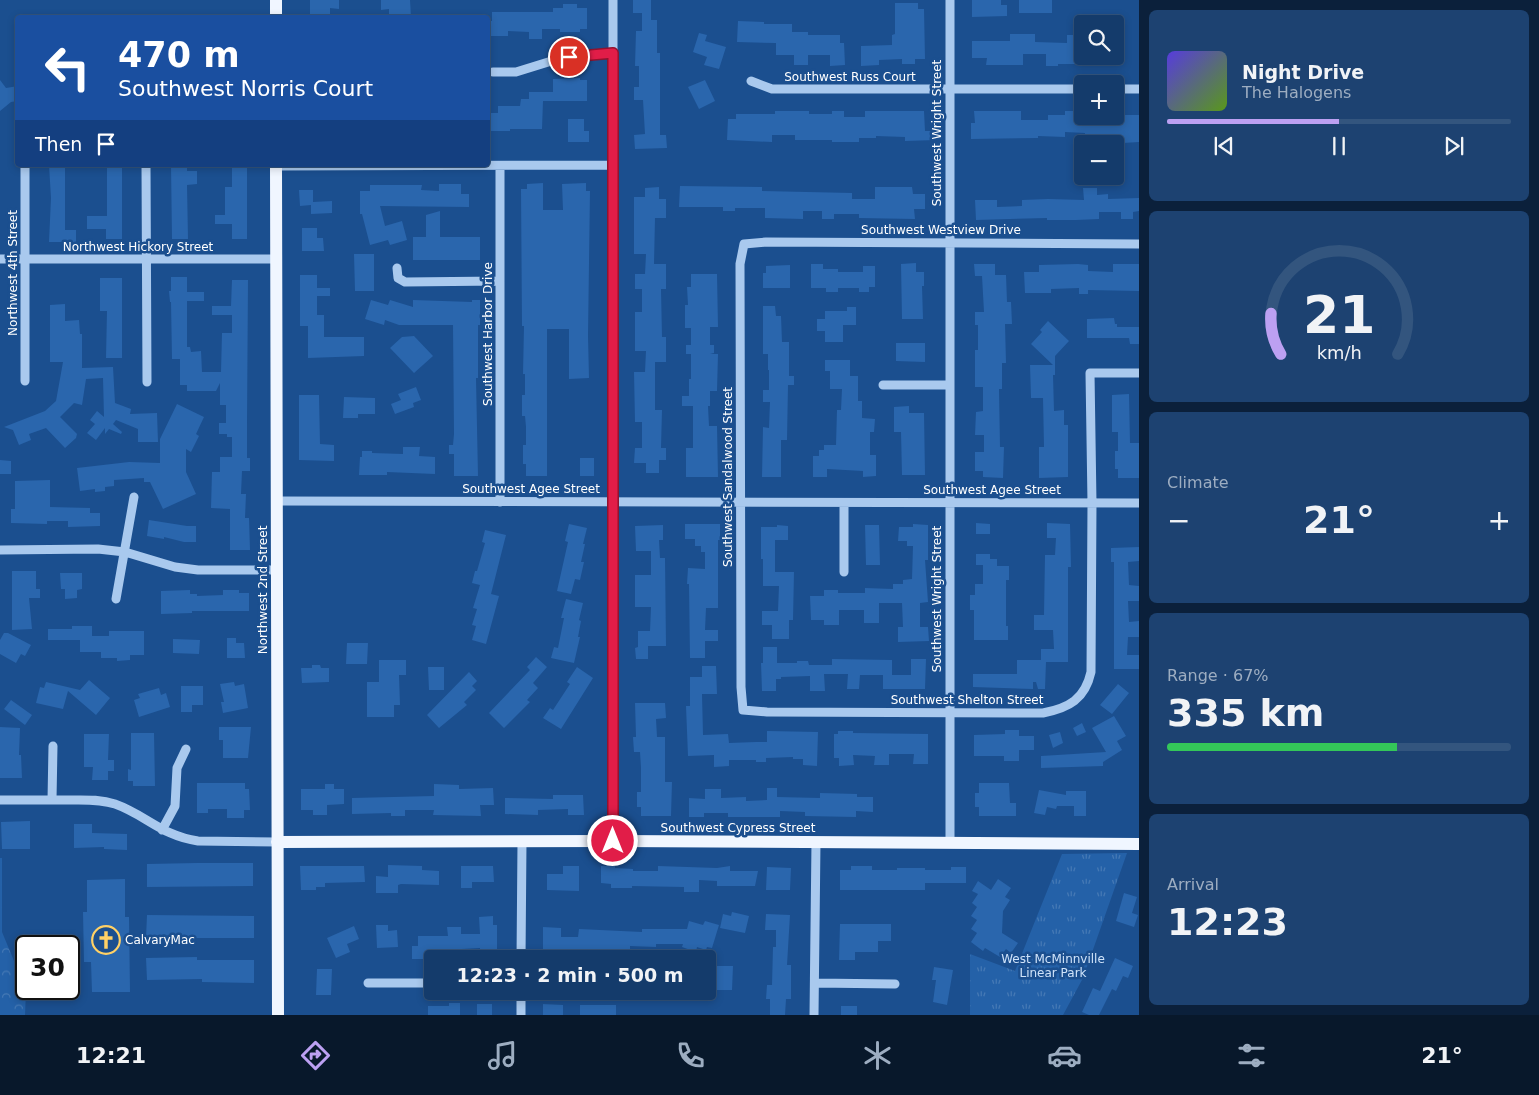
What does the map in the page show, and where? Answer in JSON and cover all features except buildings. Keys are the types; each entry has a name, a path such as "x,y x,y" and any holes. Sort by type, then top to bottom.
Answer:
{"main road":[{"path":"276,0 276,15"},
{"name":"Northwest 2nd Street","path":"276,167 278,1015"},
{"name":"Southwest Cypress Street","path":"277,842 613,841 1139,844"}],"street":[{"path":"613,0 613,841"},
{"name":"Southwest Wright Street","path":"950,0 950,843"},
{"path":"493,72 516,72 558,58 613,53"},
{"name":"Southwest Russ Court","path":"751,81 772,89 1074,89"},
{"path":"1124,89 1139,90"},
{"path":"490,166 613,166"},
{"name":"Southwest Harbor Drive","path":"500,166 500,502"},
{"name":"Northwest 4th Street","path":"25,167 25,381"},
{"path":"146,167 147,382"},
{"name":"Southwest Westview Drive","path":"744,244 766,242 1139,244"},
{"name":"Southwest Sandalwood Street","path":"743,710 741,687 740,264 744,244"},
{"name":"Northwest Hickory Street","path":"0,259 277,259"},
{"path":"397,268 398,278 405,282 500,281"},
{"name":"Southwest Shelton Street","path":"743,710 777,712 1043,713 1058,710 1079,697 1087,686 1091,672 1092,503 1090,373 1139,373"},
{"path":"883,385 950,385"},
{"path":"116,599 134,497"},
{"name":"Southwest Agee Street","path":"277,501 1139,503"},
{"path":"844,503 844,572"},
{"path":"0,550 98,549 125,552 175,567 198,570 277,570"},
{"path":"52,800 53,746"},
{"path":"162,830 175,806 178,768 186,749"},
{"path":"0,800 100,800 124,807 177,837 198,841 277,842"},
{"path":"521,950 522,842"},
{"path":"814,1015 816,983 816,842"},
{"path":"368,983 424,983"},
{"path":"816,983 895,984"},
{"path":"521,1000 521,1015"}],"green space":[{"name":"West McMinnville Linear Park","path":"1127,853 1083,978 1063,1015 970,1015 970,954 1015,971 1062,854"},
{"path":"0,858 2,858 2,932 15,963 15,1000 26,1000 25,1015 0,1015"}],"place":[{"name":"CalvaryMac","path":"106,940"}],"route":[{"path":"569,57 613,53 613,841"}]}
